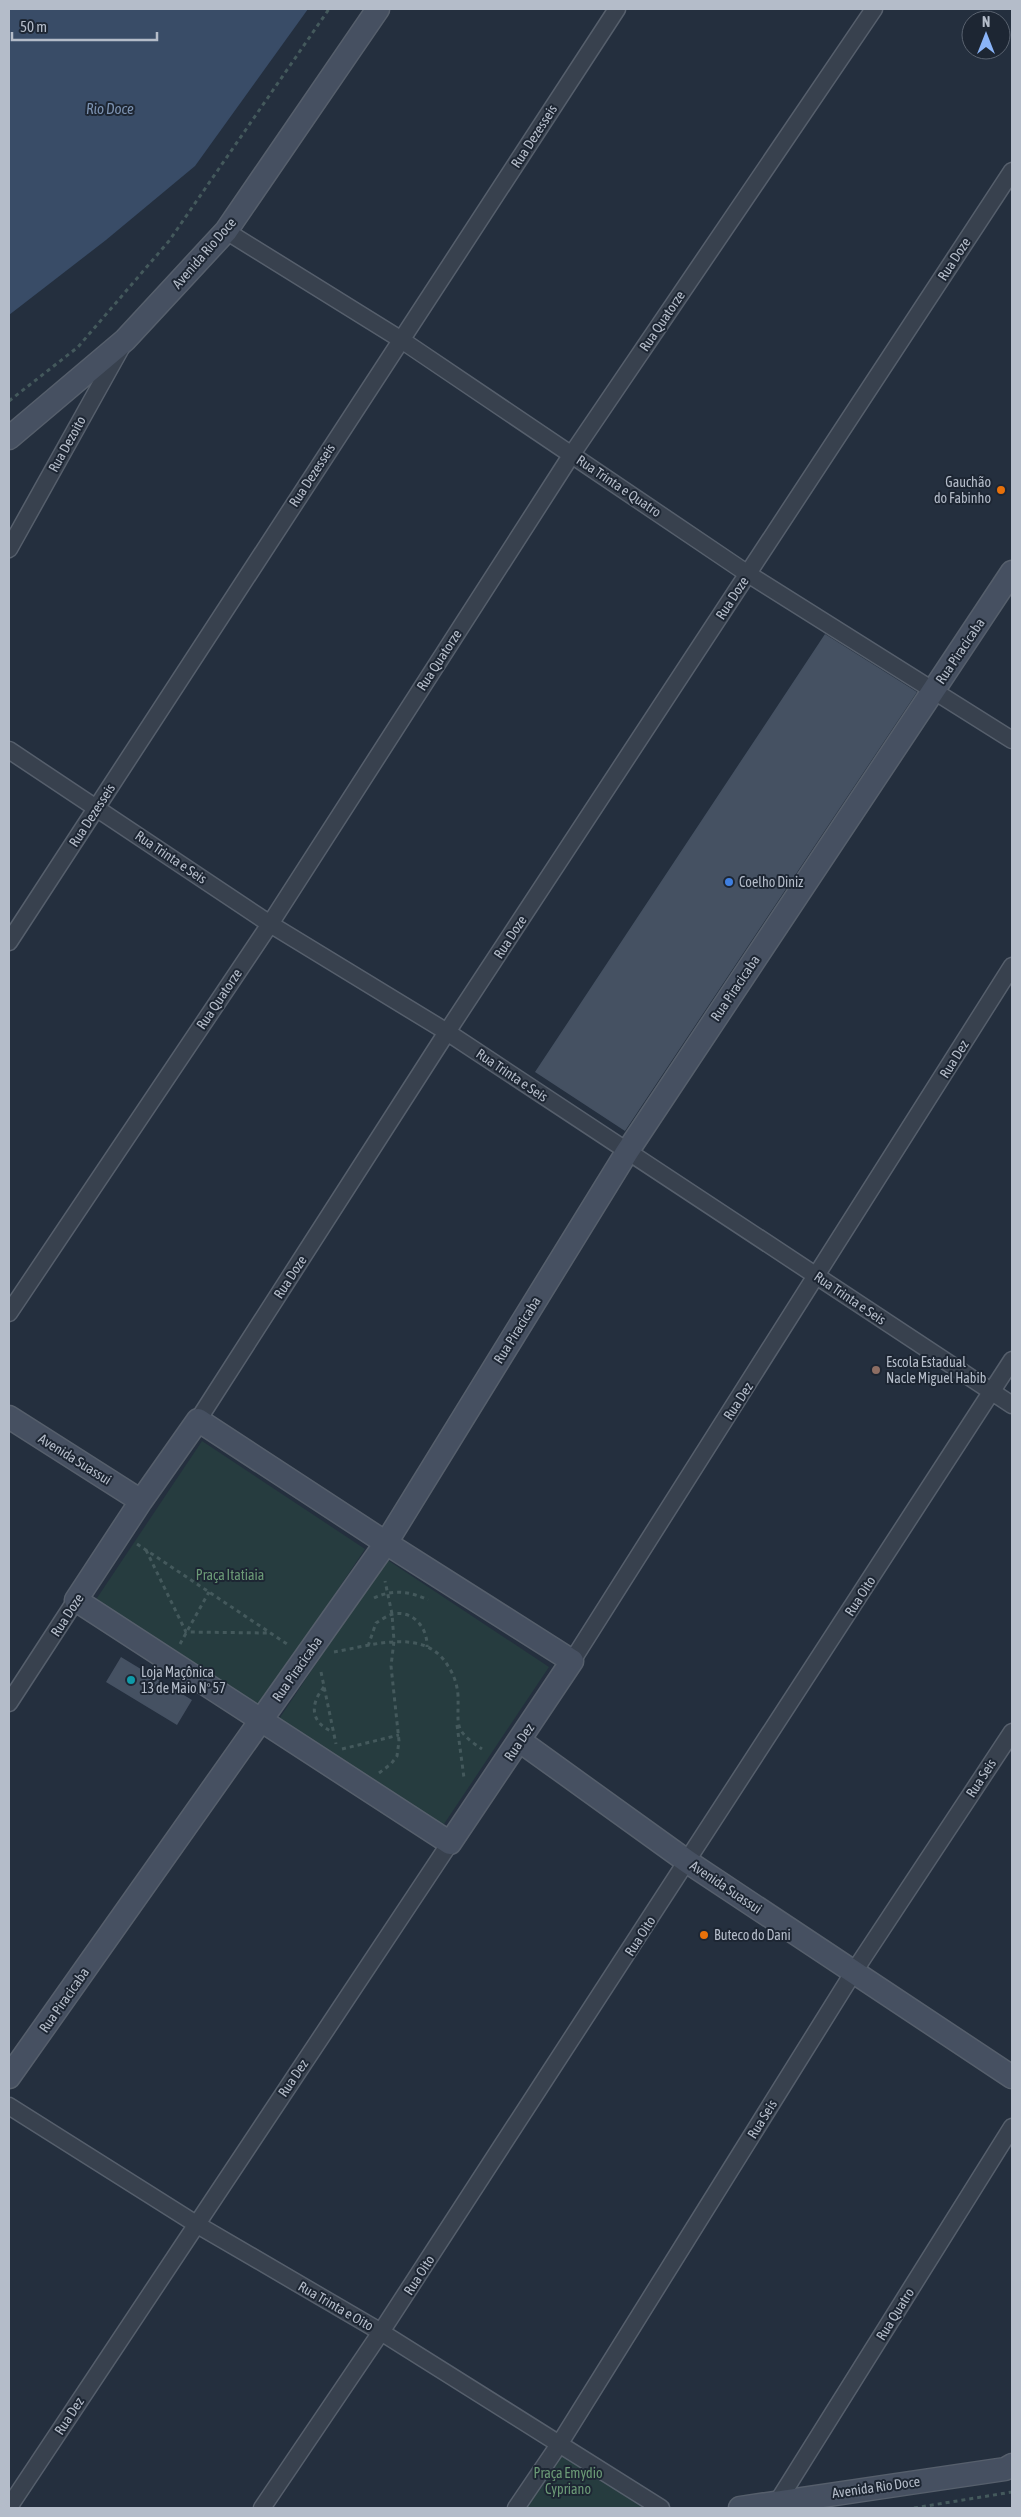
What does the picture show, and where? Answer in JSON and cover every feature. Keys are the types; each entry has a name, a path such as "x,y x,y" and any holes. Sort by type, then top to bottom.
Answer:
{"street":[{"name":"Avenida Rio Doce","path":"9,438 125,340 226,231 378,9"},
{"name":"Rua Dezesseis","path":"9,942 400,339 617,9"},
{"name":"Rua Quatorze","path":"9,1313 270,924 572,454 874,9"},
{"name":"Rua Doze","path":"9,1703 120,1532 198,1420 447,1032 1012,171"},
{"name":"Rua Trinta e Quatro","path":"226,231 400,339 748,574 1012,740"},
{"name":"Rua Dezoito","path":"9,549 125,340"},
{"name":"Rua Piracicaba","path":"9,2077 261,1720 313,1662 627,1152 1012,572"},
{"name":"Rua Trinta e Seis","path":"9,750 97,806 270,924 447,1032 1012,1405"},
{"name":"Rua Dez","path":"9,2507 450,1843 520,1741 818,1276 1012,966"},
{"name":"Rua Oito","path":"262,2508 381,2332 688,1862 1012,1360"},
{"name":"Avenida Suassui","path":"9,1417 141,1501"},
{"path":"198,1420 386,1544 572,1661"},
{"path":"76,1600 450,1843"},
{"name":"Rua Seis","path":"516,2508 560,2443 853,1973 1012,1732"},
{"name":"Avenida Suassui","path":"520,1741 688,1862 1012,2077"},
{"name":"Rua Trinta e Oito","path":"9,2106 196,2224 381,2332 661,2508"},
{"name":"Rua Quatro","path":"778,2501 1012,2127"},
{"name":"Avenida Rio Doce","path":"740,2508 1005,2469 1012,2465"}],"path":[{"path":"9,401 78,347 169,241 329,9"},
{"path":"120,1532 313,1662 324,1686 337,1750 399,1734"},
{"path":"146,1550 186,1632"},
{"path":"376,1776 391,1764 396,1756 399,1734 391,1666 394,1641 392,1614 385,1577"},
{"path":"170,1661 209,1592"},
{"path":"366,1601 387,1592 415,1594 428,1600"},
{"path":"368,1646 376,1622 392,1614 401,1614 415,1618 423,1627 428,1637 427,1647"},
{"path":"186,1632 270,1633"},
{"path":"329,1653 394,1641 415,1642 444,1658 456,1681 457,1722 464,1778"},
{"path":"324,1686 315,1700 314,1716 317,1722 333,1732"},
{"path":"457,1722 468,1740 482,1749"},
{"path":"914,2508 1012,2492"}],"green space":[{"name":"Praça Itatiaia","path":"202,1441 365,1549 258,1709 95,1601"},
{"path":"386,1559 549,1667 442,1827 279,1719"},
{"name":"Praça Emydio Cypriano","path":"560,2443 661,2508 516,2508"}],"water":[{"name":"Rio Doce","path":"9,9 308,9 195,166 106,240 9,315"}],"building":[{"name":"Coelho Diniz","path":"825,634 917,692 625,1131 535,1072"},
{"path":"121,1657 192,1700 177,1725 106,1682"}],"place":[{"name":"Gauchão do Fabinho","path":"1001,490"},
{"name":"Coelho Diniz","path":"729,882"},
{"name":"Escola Estadual Nacle Miguel Habib","path":"876,1370"},
{"name":"Loja Maçônica 13 de Maio Nº 57","path":"131,1680"},
{"name":"Buteco do Dani","path":"704,1935"}]}
